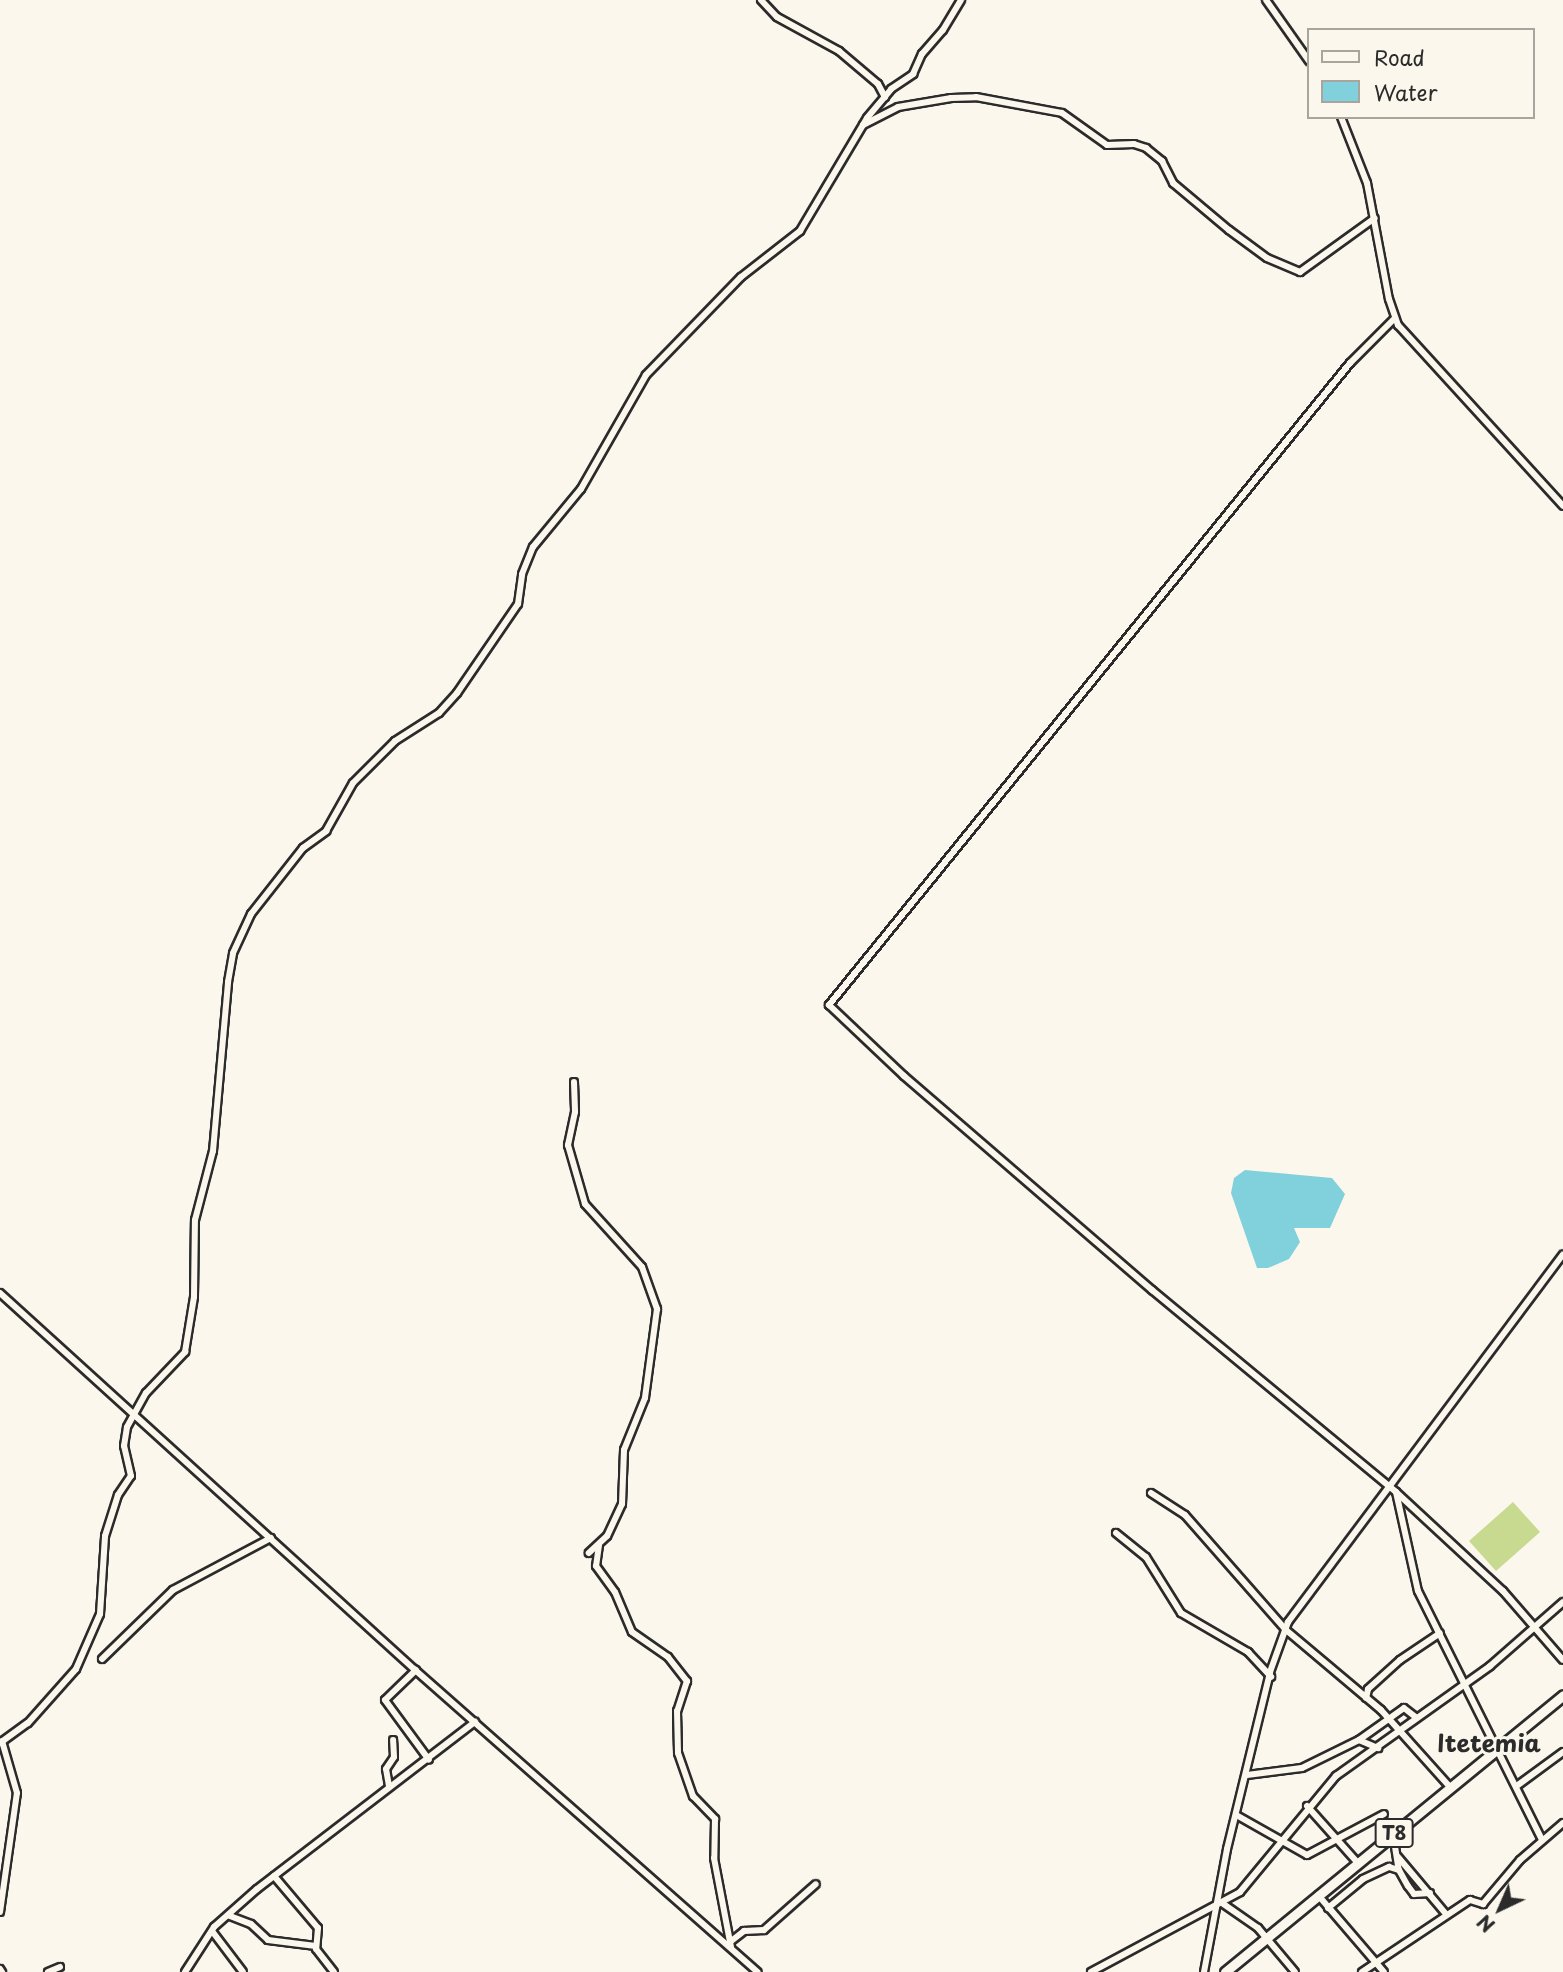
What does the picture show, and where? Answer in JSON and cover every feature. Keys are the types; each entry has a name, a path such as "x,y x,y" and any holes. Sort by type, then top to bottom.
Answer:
{"highway":[{"name":"T8","path":"1225,1972 1563,1695"}],"street":[{"path":"761,0 777,17 839,51 878,84 885,97"},
{"path":"0,1912 17,1793 1,1741 28,1723 70,1681 96,1628 101,1606 103,1545 118,1495 131,1476 124,1441 146,1393 174,1366 187,1345 195,1279 195,1220 213,1152 228,982 233,953 251,914 303,848 326,831 353,783 395,741 439,713 457,693 518,604 522,574 533,547 581,489 646,375 712,304 800,231 863,125 885,97 914,74 922,54 943,30 961,0"},
{"path":"1266,0 1308,60"},
{"path":"863,125 898,107 951,98 976,97 1062,113 1107,145 1134,144 1146,148 1162,161 1173,183 1229,230 1267,258 1300,272 1374,218"},
{"path":"1342,119 1367,183 1395,318 1419,351 1563,506"},
{"path":"1395,318 1349,363 829,1002 838,1017 904,1076 1396,1492 1535,1624 1563,1660"},
{"path":"574,1082 575,1112 568,1145 584,1205 642,1267 657,1309 645,1398 624,1450 622,1504 599,1544 589,1553"},
{"path":"1204,1972 1247,1775 1271,1677 1286,1630 1313,1584 1563,1255"},
{"path":"0,1293 416,1670 731,1945 758,1972"},
{"path":"1396,1492 1418,1591 1440,1633 1462,1687 1499,1748 1518,1785 1532,1827 1542,1840"},
{"path":"1152,1493 1185,1515 1286,1630 1389,1719 1451,1788"},
{"path":"1116,1532 1146,1557 1181,1613 1248,1651 1271,1677"},
{"path":"102,1659 173,1590 271,1538"},
{"path":"599,1544 596,1566 615,1592 632,1632 668,1657 687,1681 677,1711 678,1752 693,1796 716,1819 714,1858 731,1945"},
{"path":"1091,1972 1219,1904 1246,1885 1307,1806 1336,1776 1462,1687 1563,1602"},
{"path":"1366,1698 1368,1689 1399,1660 1440,1633"},
{"path":"416,1670 385,1699 429,1760"},
{"path":"1247,1775 1302,1769 1359,1740 1404,1708 1417,1718"},
{"path":"185,1972 212,1931 274,1876 389,1786 429,1760 475,1722"},
{"path":"389,1786 386,1772 394,1757 393,1740"},
{"path":"1359,1740 1378,1748"},
{"path":"1518,1785 1563,1752"},
{"path":"1307,1806 1358,1863"},
{"path":"1238,1816 1307,1855 1384,1814"},
{"path":"1362,1972 1378,1964 1446,1914 1470,1900 1483,1904 1542,1840 1563,1823"},
{"path":"1393,1834 1399,1870 1414,1894 1430,1893"},
{"path":"1397,1856 1446,1914"},
{"path":"1328,1908 1363,1879 1389,1867 1399,1870"},
{"path":"274,1876 318,1928 316,1946 334,1972"},
{"path":"731,1945 744,1931 764,1930 816,1884"},
{"path":"1318,1895 1384,1972"},
{"path":"1219,1904 1231,1905 1295,1972"},
{"path":"230,1916 251,1924 268,1940 316,1946"},
{"path":"212,1931 243,1972"},
{"path":"48,1972 60,1967"}],"green space":[{"path":"1513,1502 1540,1532 1496,1571 1469,1541"}],"water":[{"path":"1245,1170 1332,1178 1345,1194 1330,1228 1294,1228 1300,1242 1289,1259 1268,1268 1257,1268 1231,1193 1234,1178"}],"district":[{"name":"Itetemia","path":"1489,1743"}]}
